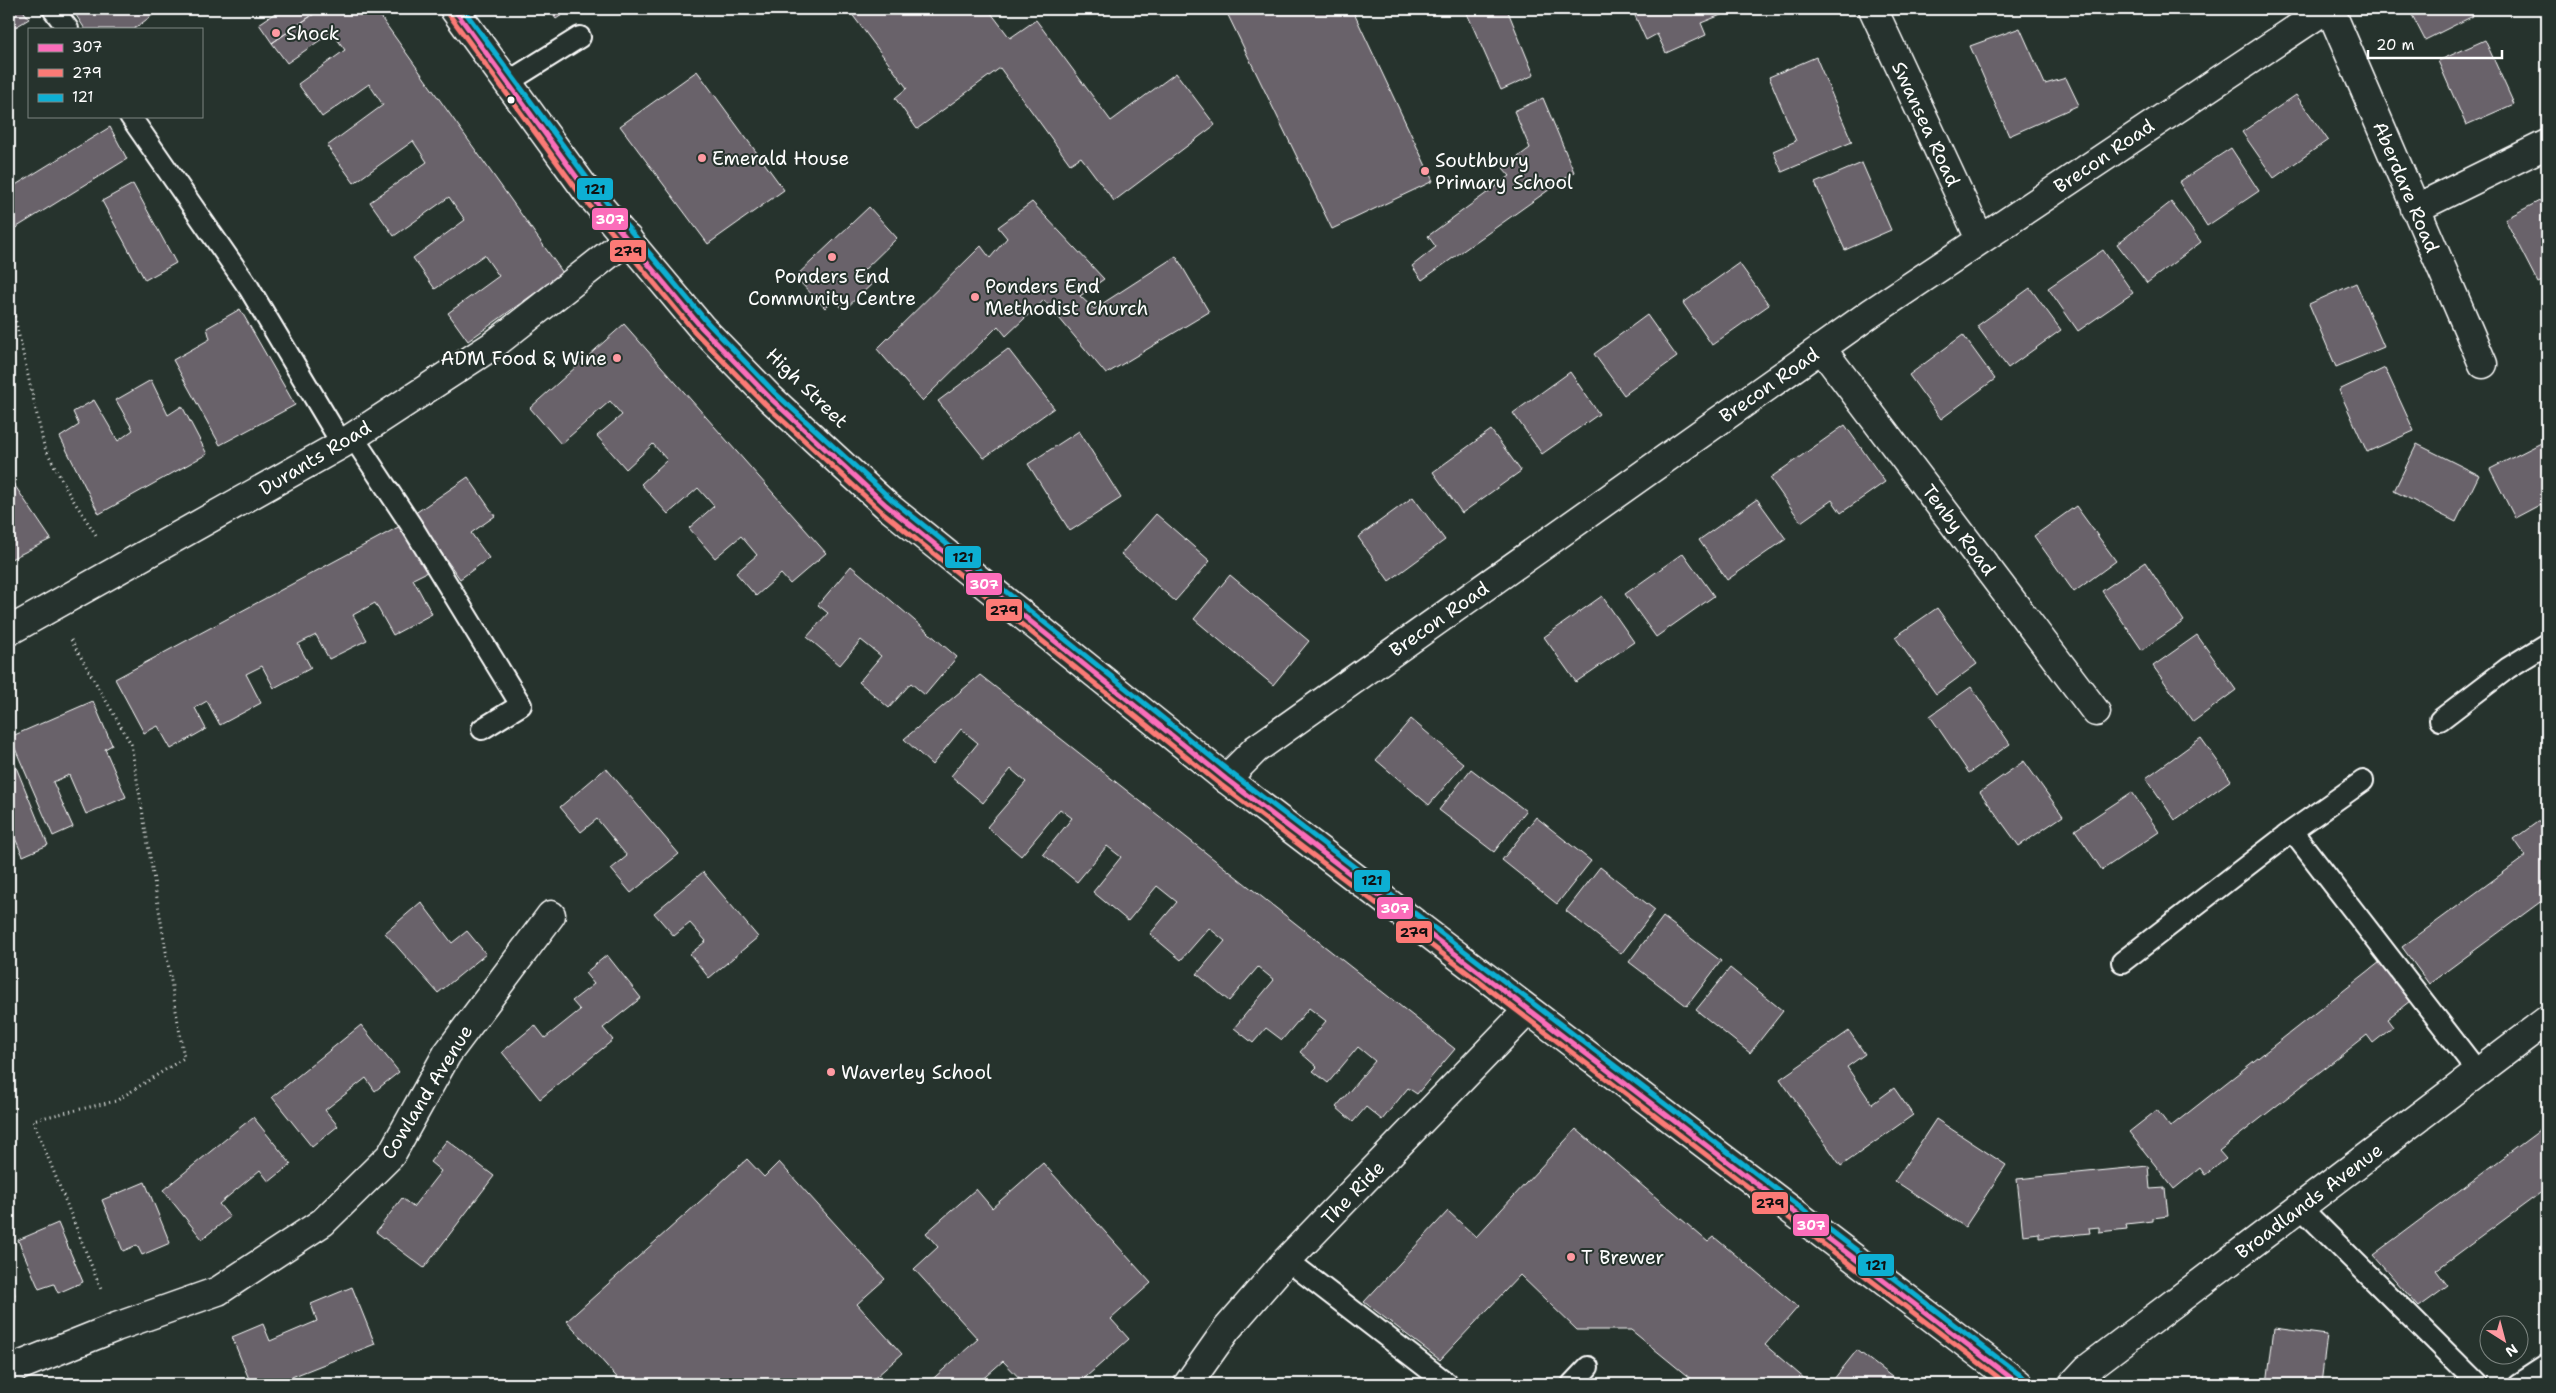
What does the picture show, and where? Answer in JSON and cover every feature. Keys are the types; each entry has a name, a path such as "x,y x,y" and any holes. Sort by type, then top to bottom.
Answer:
{"street":[{"name":"High Street","path":"454,9 575,177 701,327 770,398 838,462 957,564 1226,778 2019,1384"},
{"name":"Swansea Road","path":"1873,9 1980,239"},
{"name":"Brecon Road","path":"1226,778 1256,749 1821,348 1980,239 2326,9"},
{"name":"Aberdare Road","path":"2330,9 2483,364"},
{"path":"2416,209 2547,144"},
{"name":"Durants Road","path":"9,631 348,440 492,346 628,239"},
{"name":"Tenby Road","path":"1821,348 2096,712"},
{"name":"Cowland Avenue","path":"9,1370 116,1327 218,1291 323,1222 391,1155 447,1054 551,915"},
{"name":"The Ride","path":"1188,1384 1227,1329 1287,1260 1528,1010"},
{"name":"Broadlands Avenue","path":"2074,1384 2087,1370 2547,1020"}],"lane":[{"path":"53,9 67,28"},
{"path":"508,82 580,38"},
{"path":"131,118 249,288 348,440 413,528 521,706 482,729"},
{"path":"2440,720 2508,668 2545,652"},
{"path":"2122,962 2292,831 2363,781"},
{"path":"2292,831 2478,1072"},
{"path":"2300,1207 2478,1384"},
{"path":"1287,1260 1448,1384"},
{"path":"2518,1384 2547,1365"},
{"path":"1572,1384 1588,1367"}],"path":[{"path":"9,292 44,446 68,492 95,533 115,572"},
{"path":"52,607 130,744 184,1058 116,1101 33,1120 116,1327"}],"building":[{"path":"9,9 22,9 29,19 9,31"},
{"path":"72,9 150,9 154,14 135,28 84,28"},
{"name":"Shock","path":"281,9 321,9 272,43 259,24"},
{"path":"321,9 375,9 563,273 468,341 448,313 499,276 484,255 435,289 413,258 465,220 449,197 394,236 370,202 427,162 413,141 354,183 327,146 383,105 369,84 322,117 298,84 345,50 332,32 287,63 272,43"},
{"path":"549,9 571,9 556,19"},
{"path":"848,9 988,9 1010,38 1036,20 1111,121 1176,73 1215,125 1114,201 1081,157 1070,164 1000,68 917,129 895,98 907,88"},
{"path":"1225,9 1352,9 1433,181 1332,229"},
{"path":"1465,9 1507,9 1534,75 1501,90"},
{"path":"1632,9 1736,9 1701,23 1706,35 1666,53 1657,34 1646,40"},
{"path":"2409,9 2469,9 2473,16 2425,40"},
{"path":"2020,28 2045,84 2066,78 2079,105 2009,136 1970,46"},
{"path":"2485,40 2514,104 2466,125 2438,61"},
{"path":"1816,57 1852,142 1782,172 1773,151 1796,141 1769,77"},
{"name":"Emerald House","path":"697,71 784,190 708,244 620,126"},
{"path":"2296,95 2328,140 2274,178 2242,132"},
{"path":"1543,98 1574,172 1422,280 1412,266 1436,247 1428,236 1510,176 1503,168 1530,148 1514,111"},
{"path":"110,127 127,159 9,232 9,189"},
{"path":"2231,148 2259,191 2207,226 2179,182"},
{"path":"1862,163 1891,230 1845,250 1815,183"},
{"path":"133,184 176,263 145,280 102,201"},
{"path":"2547,197 2547,279 2538,283 2505,219"},
{"path":"1032,202 1104,279 1080,296 1094,309 1176,256 1209,312 1106,374 1044,300 1006,336 998,326 922,401 877,349 981,246 990,258 1007,238 998,227"},
{"path":"2171,202 2201,242 2147,283 2117,244"},
{"path":"869,207 897,238 862,272 873,283 844,310 834,299 825,308 795,277"},
{"path":"2103,250 2133,293 2078,331 2048,288"},
{"path":"1739,263 1769,305 1712,345 1683,303"},
{"path":"2356,283 2384,347 2336,367 2309,304"},
{"path":"2030,288 2061,330 2008,368 1977,326"},
{"path":"240,309 295,405 220,445 173,360 210,339 207,328"},
{"path":"1647,315 1677,357 1624,395 1594,354"},
{"path":"624,324 826,553 790,584 781,574 756,596 736,573 757,555 741,536 715,558 689,528 714,506 698,488 668,514 641,484 667,460 653,444 626,469 597,436 622,415 610,401 561,444 530,408"},
{"path":"1963,335 1995,379 1941,419 1909,375"},
{"path":"1008,349 1054,408 984,458 938,401"},
{"path":"2385,368 2414,431 2367,452 2339,390"},
{"path":"1570,372 1599,414 1542,454 1513,413"},
{"path":"151,380 168,415 182,406 207,454 99,514 60,437 79,425 73,412 94,400 118,441 133,430 116,400"},
{"path":"1845,425 1885,482 1841,513 1832,500 1801,522 1770,478"},
{"path":"1491,430 1521,471 1462,513 1433,472"},
{"path":"1079,431 1121,498 1070,531 1028,464"},
{"path":"2547,440 2547,501 2515,518 2490,469"},
{"path":"2417,444 2479,475 2456,522 2394,491"},
{"path":"9,477 51,539 9,560"},
{"path":"468,477 495,516 471,533 489,558 460,579 414,514"},
{"path":"1413,497 1445,540 1389,581 1358,537"},
{"path":"1757,499 1786,539 1727,580 1699,540"},
{"path":"2076,506 2116,561 2074,592 2034,536"},
{"path":"1156,514 1210,561 1175,601 1121,554"},
{"path":"402,525 427,572 413,579 432,614 393,635 375,603 353,615 367,640 329,659 316,635 298,644 311,668 274,688 262,666 246,674 261,703 220,725 207,701 195,708 206,729 171,749 158,726 144,733 115,679"},
{"path":"1683,553 1714,596 1656,637 1625,594"},
{"path":"2145,562 2184,621 2142,650 2102,591"},
{"path":"851,566 957,657 925,695 911,683 889,708 859,682 881,656 861,640 840,665 807,637 828,613 818,605"},
{"path":"1230,575 1309,641 1273,685 1194,619"},
{"path":"1602,596 1634,642 1576,682 1544,637"},
{"path":"1937,608 1977,664 1936,694 1895,637"},
{"path":"2197,635 2236,690 2193,722 2153,666"},
{"path":"980,675 1455,1049 1417,1094 1408,1088 1382,1120 1366,1107 1353,1122 1336,1107 1375,1061 1358,1047 1328,1083 1313,1071 1317,1067 1300,1052 1326,1021 1309,1008 1282,1040 1266,1028 1253,1043 1234,1028 1274,980 1258,967 1229,1001 1197,974 1225,941 1209,928 1181,960 1150,934 1177,902 1157,886 1128,921 1093,892 1121,857 1107,846 1077,882 1043,854 1072,818 1060,809 1021,856 987,827 1026,782 1011,769 983,803 951,776 978,743 961,729 932,765 904,739"},
{"path":"1971,687 2010,744 1969,773 1930,716"},
{"path":"93,701 112,745 105,749 126,797 86,814 69,775 53,782 73,827 53,836 10,737"},
{"path":"1411,719 1464,764 1429,805 1376,760"},
{"path":"2201,738 2231,780 2175,820 2146,778"},
{"path":"9,750 48,845 23,856 9,825"},
{"path":"2024,761 2063,816 2019,846 1980,792"},
{"path":"606,768 679,854 631,893 611,869 627,856 597,819 581,832 560,807"},
{"path":"1471,769 1526,811 1494,852 1439,810"},
{"path":"2132,792 2159,832 2102,870 2075,830"},
{"path":"2547,815 2547,897 2429,984 2402,947 2526,856 2514,839"},
{"path":"1536,817 1591,861 1557,904 1502,860"},
{"path":"1600,867 1655,910 1621,954 1566,911"},
{"path":"703,872 758,937 709,978 690,954 706,941 690,923 674,936 654,913"},
{"path":"421,902 452,943 467,931 486,954 438,993 385,933"},
{"path":"1663,917 1721,961 1687,1006 1629,962"},
{"path":"607,955 641,998 603,1028 613,1040 540,1099 502,1052 535,1025 545,1038 580,1010 572,1001 594,984 585,973"},
{"path":"2380,962 2410,1001 2387,1019 2393,1027 2373,1043 2367,1035 2219,1151 2226,1159 2205,1175 2200,1168 2174,1189 2129,1132 2157,1110 2170,1127"},
{"path":"1730,968 1783,1011 1750,1053 1696,1010"},
{"path":"361,1025 399,1072 375,1091 366,1078 325,1110 338,1126 312,1147 272,1097"},
{"path":"1849,1031 1865,1054 1847,1067 1872,1104 1894,1088 1913,1115 1841,1166 1780,1079"},
{"path":"253,1117 291,1164 269,1182 260,1170 219,1204 230,1217 202,1239 163,1190"},
{"path":"1936,1119 2006,1165 1965,1227 1895,1181"},
{"path":"2547,1125 2547,1188 2436,1270 2448,1286 2419,1307 2373,1255"},
{"name":"T Brewer","path":"1576,1129 1708,1242 1714,1237 1798,1307 1765,1345 1806,1380 1803,1384 1697,1384 1631,1330 1577,1330 1520,1275 1440,1360 1364,1302 1448,1211 1476,1237"},
{"path":"447,1140 494,1176 424,1268 376,1232 402,1198 413,1207 441,1171 430,1162"},
{"path":"747,1159 764,1177 779,1162 885,1279 857,1304 902,1354 868,1384 621,1384 567,1321"},
{"path":"1043,1163 1151,1283 1111,1319 1129,1339 1078,1384 1025,1384 1003,1361 977,1384 927,1384 978,1339 914,1269 938,1247 926,1233 976,1189 992,1208"},
{"path":"2148,1166 2150,1189 2165,1188 2168,1216 2153,1218 2153,1221 2126,1224 2127,1229 2099,1232 2099,1227 2089,1228 2090,1233 2039,1238 2039,1233 2023,1235 2017,1179"},
{"path":"145,1182 170,1243 142,1255 137,1245 123,1251 102,1200"},
{"path":"58,1223 83,1282 58,1293 54,1284 39,1289 18,1240"},
{"path":"9,1282 15,1295 9,1298"},
{"path":"352,1287 375,1344 274,1384 251,1384 232,1337 263,1324 270,1341 317,1321 311,1304"},
{"path":"2274,1328 2327,1335 2321,1384 2267,1384"},
{"path":"1857,1350 1901,1384 1830,1384"},
{"path":"1277,1378 1285,1384 1272,1384"}],"transit line":[{"name":"307","path":"454,9 586,190 701,327 770,398 886,505 1226,779 2019,1384"},
{"name":"121","path":"463,9 592,185 707,322 775,393 891,499 1231,773 2024,1378"},
{"name":"279","path":"448,13 580,194 695,332 765,404 881,511 1221,785 2007,1384"}],"place":[{"name":"Shock","path":"276,33"},
{"name":"Emerald House","path":"702,158"},
{"name":"Southbury Primary School","path":"1425,171"},
{"name":"Ponders End Community Centre","path":"832,257"},
{"name":"Ponders End Methodist Church","path":"975,297"},
{"name":"ADM Food & Wine","path":"617,358"},
{"name":"Waverley School","path":"831,1072"},
{"name":"T Brewer","path":"1571,1257"}]}
